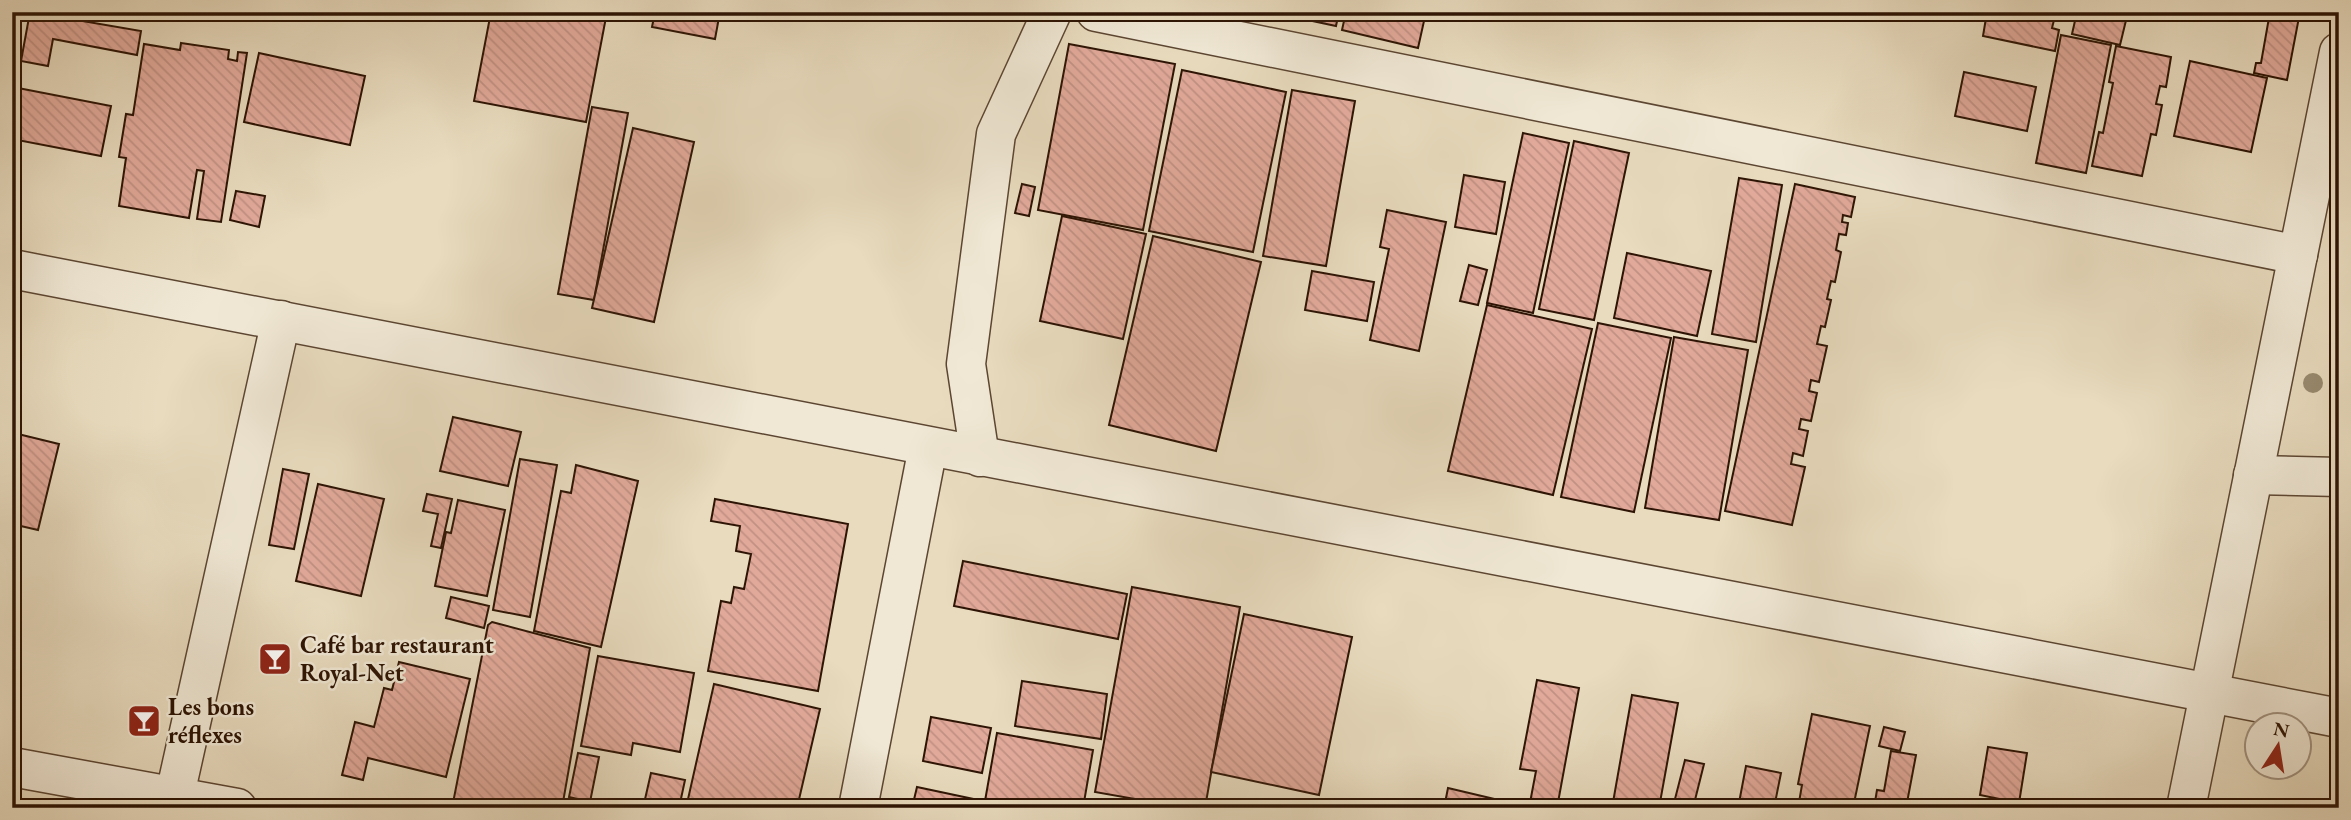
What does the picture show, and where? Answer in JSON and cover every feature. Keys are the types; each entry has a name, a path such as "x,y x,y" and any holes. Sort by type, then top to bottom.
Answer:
{"street":[{"path":"980,457 965,364 996,134 1052,12"},
{"path":"1096,12 2298,255"},
{"path":"2186,808 2339,52"},
{"path":"12,269 2339,718"},
{"path":"174,802 281,320"},
{"path":"858,808 928,447"},
{"path":"2253,475 2339,477"},
{"path":"12,768 174,802 237,808"}],"building":[{"path":"30,12 141,31 137,55 53,39 48,66 21,61"},
{"path":"491,12 607,12 586,122 474,101"},
{"path":"655,12 720,12 715,39 652,27"},
{"path":"1270,12 1339,12 1336,26"},
{"path":"1346,12 1426,12 1418,48 1342,30"},
{"path":"1987,12 2056,12 2052,28 2059,30 2055,51 1983,36"},
{"path":"2077,12 2128,12 2120,45 2072,34"},
{"path":"2270,12 2300,12 2287,80 2254,73 2256,63 2261,63"},
{"path":"2061,35 2111,45 2086,173 2036,163"},
{"path":"181,43 229,50 228,59 237,61 238,52 247,53 221,222 197,219 204,171 197,170 189,218 119,206 126,158 119,157 126,114 133,115 144,44 180,50"},
{"path":"1069,44 1175,64 1143,230 1038,210"},
{"path":"2116,46 2171,57 2166,87 2160,86 2156,104 2162,105 2156,135 2151,134 2142,176 2092,166 2099,132 2103,133 2113,83 2109,82"},
{"path":"259,53 365,76 350,145 244,122"},
{"path":"2190,61 2267,78 2251,152 2174,136"},
{"path":"1182,70 1286,92 1253,252 1149,231"},
{"path":"1964,72 2036,87 2027,131 1955,116"},
{"path":"18,88 111,106 101,156 12,139 12,118"},
{"path":"1292,90 1355,101 1326,266 1263,256"},
{"path":"592,107 628,113 594,300 558,294"},
{"path":"633,128 694,142 654,322 592,308"},
{"path":"1523,133 1569,143 1533,313 1487,303"},
{"path":"1574,141 1629,153 1594,320 1539,309"},
{"path":"1464,175 1505,182 1496,234 1455,227"},
{"path":"1739,178 1782,185 1756,342 1712,334"},
{"path":"1022,184 1035,187 1029,216 1015,213"},
{"path":"1795,184 1855,197 1851,217 1843,215 1842,222 1848,223 1846,235 1839,234 1836,250 1841,252 1835,282 1831,281 1827,299 1831,300 1825,327 1821,326 1817,344 1827,346 1819,382 1811,380 1809,391 1817,393 1811,421 1801,419 1799,429 1808,431 1803,456 1793,453 1791,464 1805,467 1792,525 1725,511"},
{"path":"236,191 265,196 259,227 230,220"},
{"path":"1387,210 1446,222 1419,351 1370,340 1389,249 1380,247"},
{"path":"1062,216 1146,234 1123,339 1040,321"},
{"path":"1153,236 1261,262 1216,451 1109,425"},
{"path":"1627,253 1711,271 1697,336 1614,318"},
{"path":"1469,265 1487,270 1478,305 1460,301"},
{"path":"1312,271 1374,282 1367,321 1305,310"},
{"path":"1487,305 1592,329 1553,495 1448,471"},
{"path":"1598,323 1671,338 1634,512 1561,497"},
{"path":"1674,337 1748,350 1719,520 1645,508"},
{"path":"453,417 521,432 508,486 440,471"},
{"path":"18,434 59,444 38,530 12,524 12,457"},
{"path":"520,459 557,465 530,617 493,610"},
{"path":"576,465 638,481 601,647 534,631 561,491 571,493"},
{"path":"283,469 309,474 294,549 269,545"},
{"path":"318,484 384,499 361,596 296,581"},
{"path":"427,494 452,499 441,548 431,546 438,514 423,511"},
{"path":"715,499 848,524 818,691 708,671 721,601 731,603 734,587 744,589 751,554 736,551 740,526 711,521"},
{"path":"458,500 505,510 487,596 435,586 446,532 451,533"},
{"path":"963,561 1127,594 1118,639 954,606"},
{"path":"1132,587 1240,607 1205,808 1186,808 1095,792"},
{"path":"451,597 489,606 484,628 446,618"},
{"path":"1244,614 1352,637 1319,795 1211,772"},
{"path":"492,622 590,648 562,808 452,808 488,625"},
{"path":"598,656 694,673 680,752 633,743 631,755 581,746"},
{"path":"399,662 470,679 446,777 368,758 363,780 342,775 355,722 374,727 384,688 392,690"},
{"path":"1537,680 1579,688 1557,808 1529,808 1536,771 1520,769"},
{"path":"1022,681 1107,694 1101,739 1015,726"},
{"path":"714,684 820,709 797,808 686,808"},
{"path":"1632,695 1678,703 1659,808 1612,808"},
{"path":"1812,714 1870,726 1853,808 1798,808 1802,785 1798,784"},
{"path":"931,717 991,728 982,773 923,761"},
{"path":"1884,727 1905,732 1900,751 1879,746"},
{"path":"997,733 1093,750 1083,808 1027,808 985,801"},
{"path":"1988,747 2027,753 2019,803 1980,795"},
{"path":"1891,751 1916,755 1906,808 1874,808 1877,790 1884,791"},
{"path":"578,753 599,757 590,802 569,797"},
{"path":"1685,760 1704,764 1694,804 1675,799"},
{"path":"1746,766 1781,773 1774,808 1738,808"},
{"path":"651,773 685,780 679,808 643,808"},
{"path":"917,787 1016,808 912,808"},
{"path":"1448,788 1503,801 1502,808 1444,808"}],"place":[{"name":"Café bar restaurant Royal-Net","path":"275,659"},
{"name":"Les bons réflexes","path":"144,721"}]}
